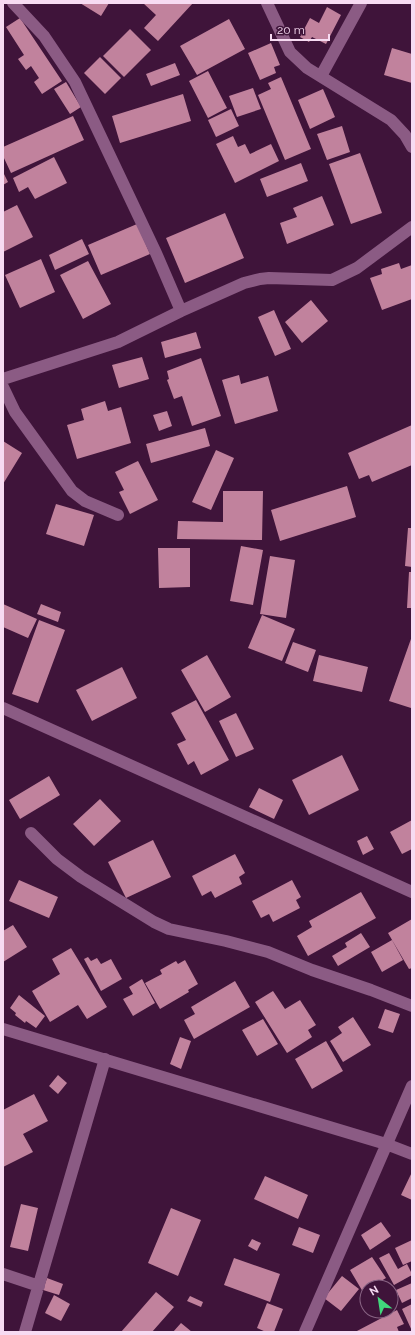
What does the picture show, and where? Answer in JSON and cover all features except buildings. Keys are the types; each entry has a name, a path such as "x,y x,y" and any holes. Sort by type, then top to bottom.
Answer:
{"street":[{"path":"13,3 44,36 75,82 181,311"},
{"path":"267,3 290,52 308,68 391,120 405,135 412,147"},
{"path":"321,76 360,3"},
{"path":"3,379 118,342 181,311 244,283 260,279 276,278 332,280 357,268 412,227"},
{"path":"3,387 18,417 72,491 85,501 118,515"},
{"path":"4,709 412,892"},
{"path":"31,833 57,859 81,877 154,922 169,929 226,941 268,952 312,970 412,1006"},
{"path":"3,1029 386,1144 412,1154"},
{"path":"25,1332 105,1059"},
{"path":"305,1332 412,1086"},
{"path":"3,1274 39,1286"}]}
